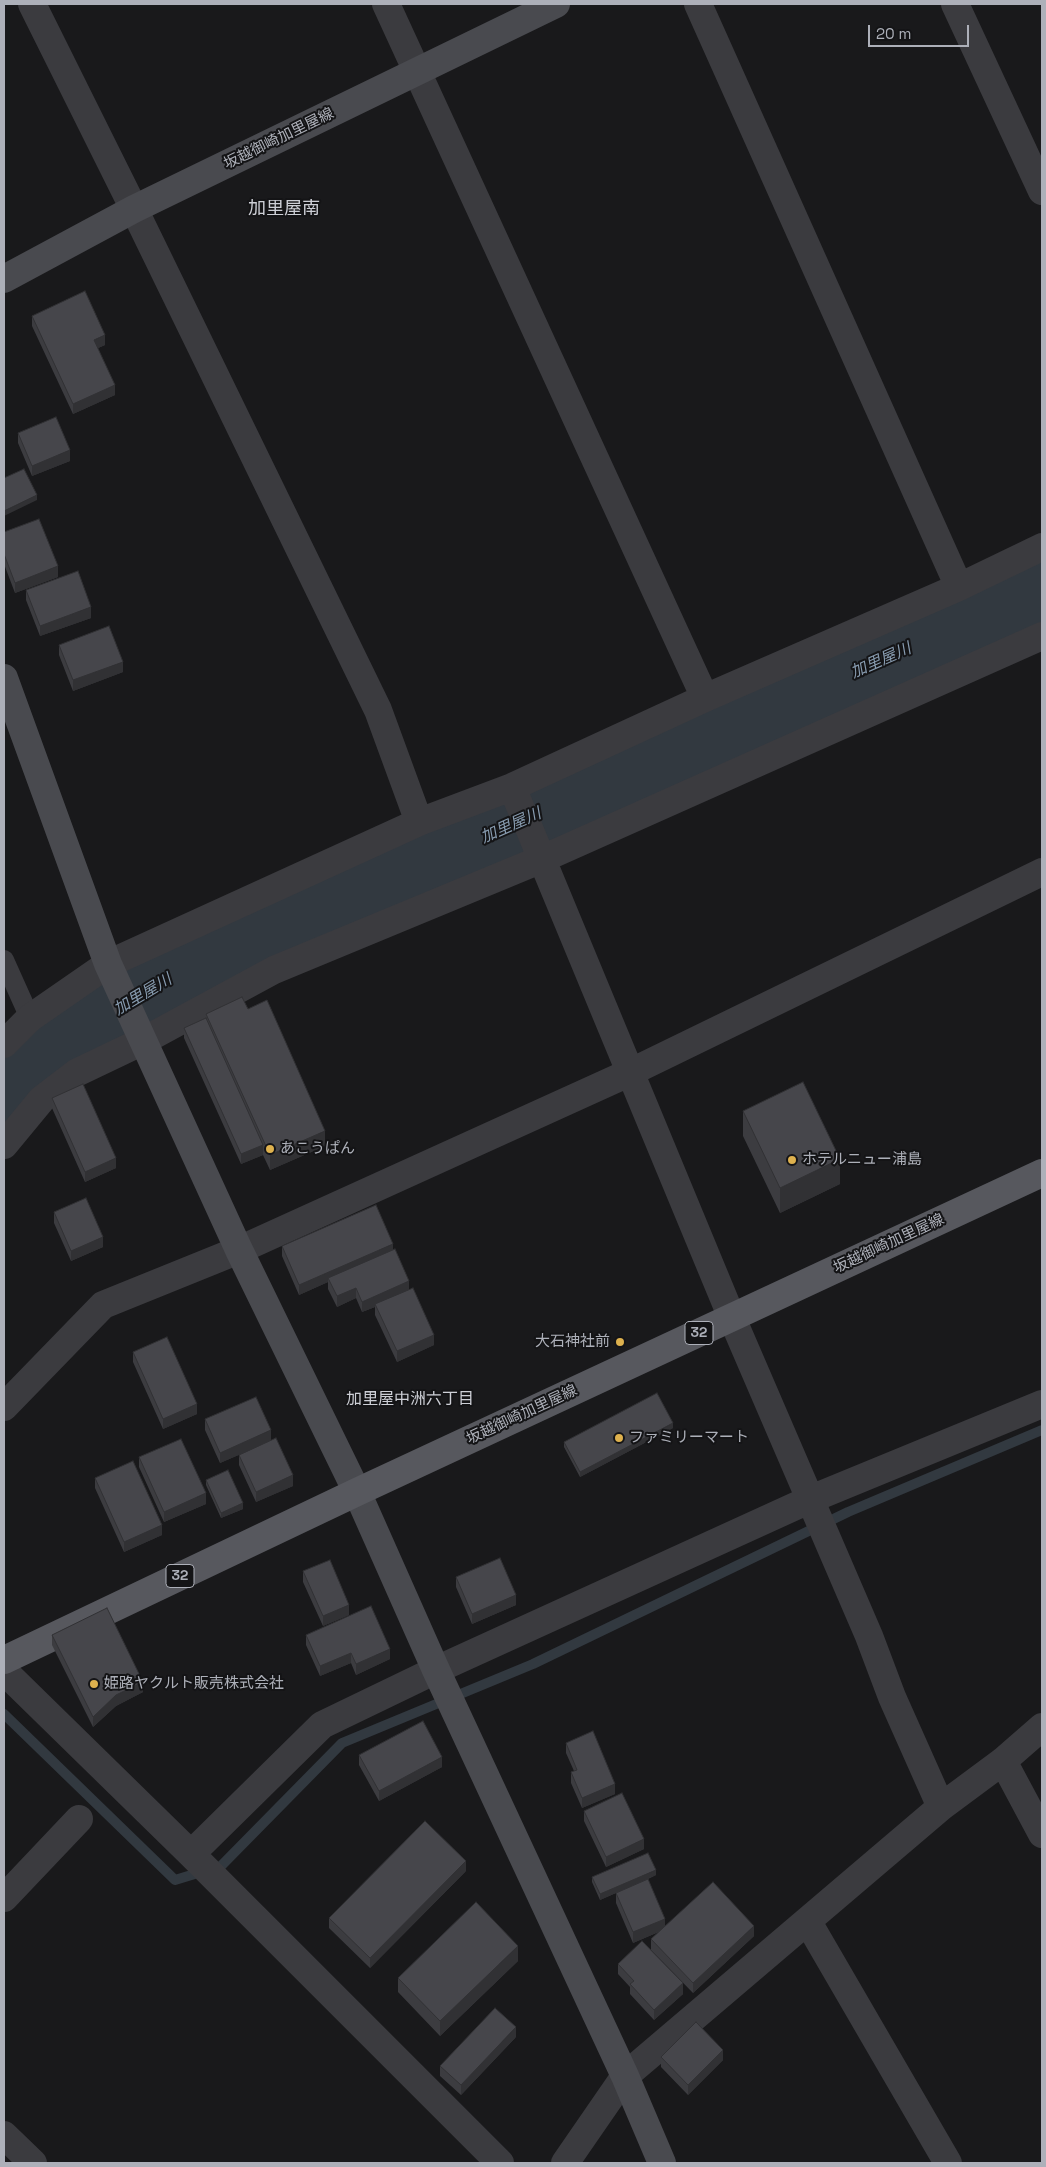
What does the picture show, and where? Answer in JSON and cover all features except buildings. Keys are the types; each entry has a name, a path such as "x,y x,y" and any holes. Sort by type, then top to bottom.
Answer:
{"main road":[{"name":"坂越御崎加里屋線","path":"4,1660 356,1492 1042,1173"}],"street":[{"path":"32,4 378,710 419,822"},
{"path":"386,4 706,698"},
{"name":"坂越御崎加里屋線","path":"4,279 134,209 556,4"},
{"path":"698,4 958,587"},
{"path":"955,4 1042,190"},
{"path":"4,1044 30,1018 111,970 419,822 512,787 706,698 1041,552"},
{"path":"4,1145 42,1099 76,1074 140,1035 274,970 542,860 1042,636"},
{"path":"4,678 111,970 238,1250 356,1492 439,1676 625,2076 662,2163"},
{"path":"512,787 732,1318 869,1636 892,1697 942,1807"},
{"path":"4,1408 103,1305 238,1250 631,1072 1042,872"},
{"path":"202,1865 322,1725 439,1676 810,1499 1042,1404"},
{"path":"4,1671 202,1865 500,2163"},
{"path":"566,2163 625,2076 942,1807 1003,1761 1042,1727"},
{"path":"1003,1761 1042,1834"},
{"path":"4,1898 79,1819"},
{"path":"808,1922 948,2163"},
{"path":"4,2135 33,2163"}],"lane":[{"path":"4,960 30,1018"}],"waterway":[{"name":"加里屋川","path":"4,1100 47,1055 171,977 1042,590"},
{"path":"4,1714 175,1880 221,1866 342,1743 533,1664 848,1512 1042,1430"}],"place":[{"name":"あこうぱん","path":"270,1149"},
{"name":"ホテルニュー浦島","path":"792,1160"},
{"name":"大石神社前","path":"620,1342"},
{"name":"ファミリーマート","path":"619,1438"},
{"name":"姫路ヤクルト販売株式会社","path":"94,1684"}],"district":[{"name":"加里屋南","path":"284,209"},
{"name":"加里屋中洲六丁目","path":"410,1400"}]}
